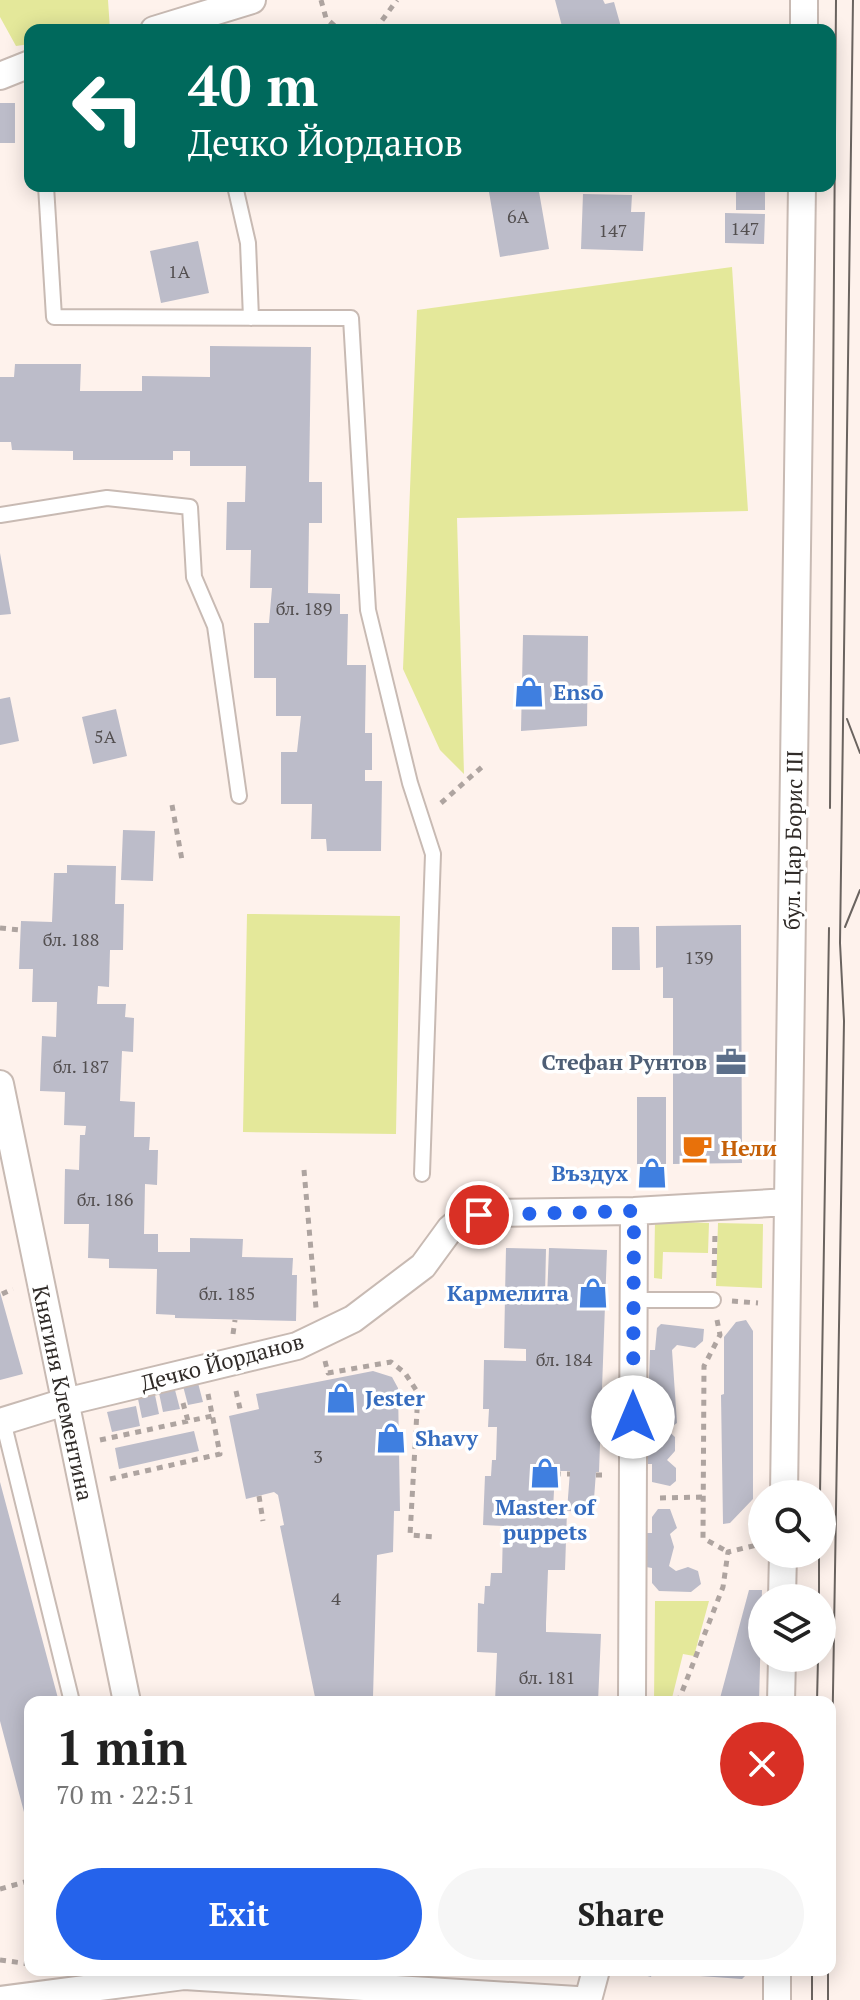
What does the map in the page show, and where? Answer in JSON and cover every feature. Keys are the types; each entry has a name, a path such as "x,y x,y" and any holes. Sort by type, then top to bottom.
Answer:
{"street":[{"path":"198,23 252,0"},
{"path":"804,0 804,24"},
{"path":"0,76 24,66"},
{"name":"бул. Цар Борис III","path":"784,1480 802,192"},
{"name":"Княгиня Клементина","path":"0,1084 126,1696"},
{"name":"Дечко Йорданов","path":"1,1422 65,1402 297,1346 353,1319 423,1266 450,1229 463,1218 497,1213 634,1211 788,1202"},
{"path":"632,1696 634,1211"},
{"path":"781,1696 782,1672"},
{"path":"588,2000 594,1976"},
{"path":"777,1976 777,2000"},
{"path":"0,2000 185,1982 577,2000"}],"lane":[{"path":"46,192 54,317 351,318 368,610 410,783 433,854 422,1174"},
{"path":"236,192 248,243 251,318"},
{"path":"0,515 107,498 190,507 194,577 215,626 239,796"},
{"path":"633,1300 713,1300"},
{"path":"1,1422 70,1696"}],"path":[{"path":"321,0 326,18 332,24"},
{"path":"379,24 397,0"},
{"path":"422,820 483,766"},
{"path":"172,805 182,860"},
{"path":"0,928 20,930"},
{"path":"304,1170 319,1335 328,1373 391,1362 405,1373 418,1393 410,1535 436,1537"},
{"path":"716,1206 713,1300 720,1335 704,1366 703,1538 728,1552 748,1547"},
{"path":"713,1300 771,1303"},
{"path":"82,1485 220,1454 204,1368"},
{"path":"74,1446 212,1416"},
{"path":"555,1474 570,1474"},
{"path":"259,1496 263,1521"},
{"path":"632,1499 703,1497"},
{"path":"680,1696 723,1587 728,1552"},
{"path":"0,1889 24,1882"},
{"path":"0,1960 24,1963"}],"green space":[{"path":"0,0 108,0 110,24 24,24 24,45 16,46 0,17"},
{"path":"732,267 748,511 457,518 464,774 440,750 403,669 417,310"},
{"path":"247,914 400,916 396,1134 243,1132"},
{"path":"655,1221 709,1223 708,1253 663,1252 662,1279 654,1278"},
{"path":"718,1223 763,1224 762,1288 716,1286"},
{"path":"655,1601 709,1601 694,1656 683,1654 672,1696 654,1696"}],"building":[{"path":"555,0 614,2 620,24 561,24"},
{"path":"0,103 15,103 15,143 0,143"},
{"path":"489,192 539,192 549,249 500,257"},
{"path":"736,192 765,192 765,210 736,210"},
{"path":"583,194 632,195 631,212 645,212 643,251 581,249"},
{"path":"725,213 765,214 764,244 725,243"},
{"path":"198,241 209,293 161,303 150,251"},
{"path":"210,346 311,347 309,482 322,482 322,523 309,523 308,593 340,594 340,614 348,614 347,665 366,665 365,733 372,733 372,770 365,770 365,781 382,781 381,851 327,851 326,839 311,839 312,804 281,804 281,752 297,752 301,716 276,716 276,678 254,678 254,623 269,623 272,588 250,588 251,550 226,550 227,502 245,502 246,466 190,466 190,451 173,451 173,460 73,460 73,451 12,450 11,442 0,442 0,377 14,377 15,364 81,364 80,391 142,391 142,376 210,377"},
{"path":"0,553 11,614 0,615"},
{"path":"523,635 588,636 587,726 521,731"},
{"path":"10,697 19,741 0,745 0,699"},
{"path":"116,709 127,756 93,764 82,717"},
{"path":"123,830 155,831 153,881 121,880"},
{"path":"67,865 116,866 115,904 124,904 123,950 110,950 109,987 98,986 97,1004 126,1004 125,1017 134,1018 133,1052 122,1051 120,1101 135,1102 134,1137 150,1137 149,1150 158,1150 157,1185 145,1184 144,1234 158,1234 158,1252 190,1252 190,1238 243,1239 242,1257 293,1258 292,1275 297,1275 296,1321 175,1318 175,1315 156,1314 157,1269 109,1268 109,1259 88,1258 89,1224 64,1224 65,1169 79,1170 80,1135 85,1135 86,1126 64,1125 65,1092 40,1091 42,1036 56,1037 57,1002 32,1002 33,969 19,969 21,921 52,922 54,873 67,873"},
{"path":"741,925 742,1163 673,1164 673,998 663,998 663,967 656,968 656,926"},
{"path":"612,927 639,927 640,970 612,970"},
{"path":"637,1097 666,1097 666,1186 637,1186"},
{"path":"506,1248 546,1249 545,1296 505,1295"},
{"path":"549,1248 607,1250 599,1472 596,1472 593,1512 567,1511 565,1570 548,1570 546,1623 546,1632 601,1634 598,1696 495,1696 497,1653 477,1652 478,1603 484,1604 485,1586 490,1586 491,1573 502,1573 503,1526 483,1525 485,1476 491,1476 492,1460 496,1460 497,1427 488,1427 489,1409 483,1409 484,1360 526,1361 526,1349 504,1348 505,1298 547,1299","holes":["555,1471 570,1471 567,1511 553,1510"]},
{"path":"0,1292 23,1374 0,1380"},
{"path":"746,1320 753,1331 753,1480 748,1480 748,1504 730,1523 723,1524 721,1395 724,1394 724,1337 736,1322"},
{"path":"661,1324 704,1329 703,1341 695,1348 677,1345 672,1350 677,1423 667,1430 675,1437 675,1451 667,1460 676,1468 676,1481 670,1486 652,1482 652,1464 646,1464 650,1350 655,1350 657,1328"},
{"path":"373,1371 392,1377 398,1388 400,1511 394,1511 393,1552 377,1555 373,1696 315,1696 280,1526 284,1525 278,1495 274,1492 246,1499 229,1416 259,1409 256,1394"},
{"path":"198,1383 203,1402 188,1405 183,1386"},
{"path":"175,1390 180,1409 163,1412 159,1393"},
{"path":"155,1395 159,1414 142,1418 138,1399"},
{"path":"136,1406 140,1426 112,1432 107,1412"},
{"path":"194,1431 199,1451 119,1469 115,1448"},
{"path":"0,1482 57,1696 24,1696 24,1812 0,1721"},
{"path":"658,1509 670,1509 677,1528 670,1534 674,1547 669,1566 676,1571 688,1567 698,1571 701,1584 691,1592 659,1591 652,1583 652,1568 646,1567 647,1533 652,1533 652,1517"},
{"path":"748,1594 748,1672 760,1672 759,1696 721,1696"},
{"path":"700,1976 745,1976 742,1979"}],"tram line":[{"path":"836,0 836,24"},
{"path":"833,1696 844,1021 840,943 853,0"},
{"path":"830,808 835,192"},
{"path":"847,719 860,753"},
{"path":"845,927 860,890"},
{"path":"820,1480 829,928"},
{"path":"819,1568 819,1584"},
{"path":"817,1696 818,1672"},
{"path":"812,1976 812,2000"},
{"path":"828,1976 828,2000"}],"place":[{"name":"Ensō","path":"529,692"},
{"name":"Стефан Рунтов","path":"731,1062"},
{"name":"Нели","path":"697,1148"},
{"name":"Въздух","path":"652,1173"},
{"name":"Кармелита","path":"593,1293"},
{"name":"Jester","path":"341,1398"},
{"name":"Shavy","path":"391,1438"},
{"name":"Master of puppets","path":"545,1473"}],"route":[{"path":"479,1215 634,1211 633,1417"}]}
